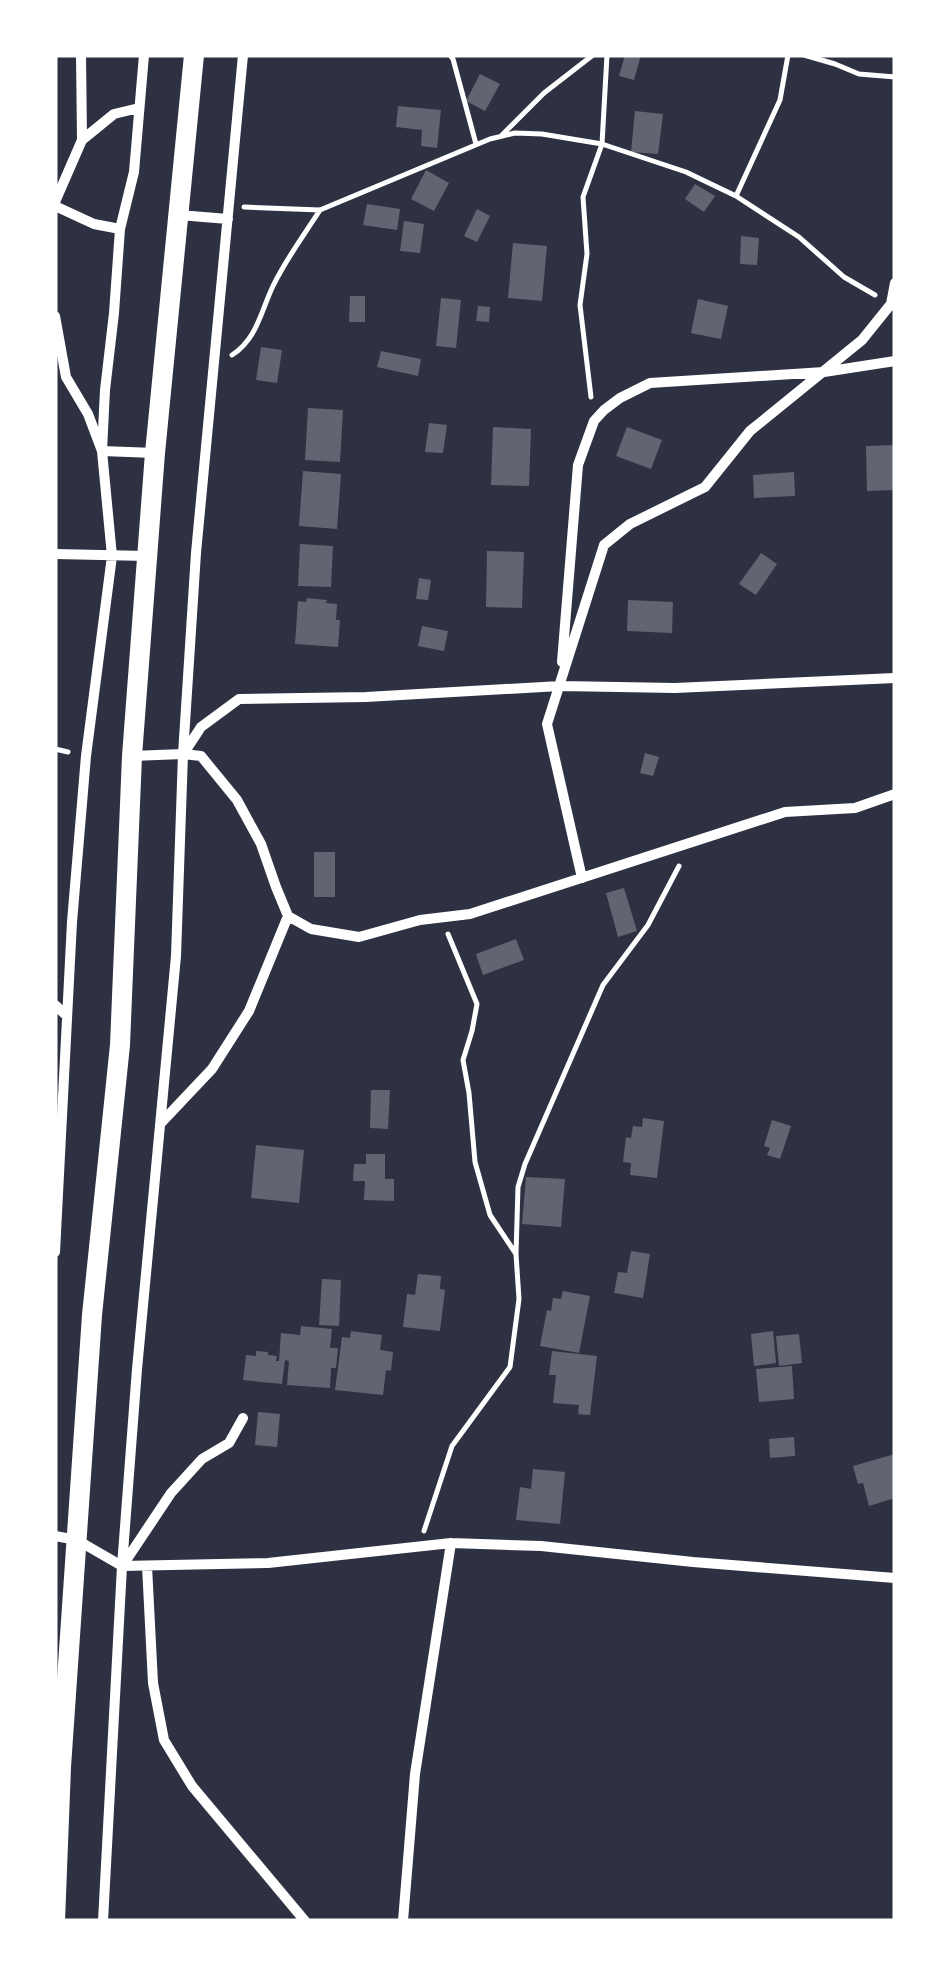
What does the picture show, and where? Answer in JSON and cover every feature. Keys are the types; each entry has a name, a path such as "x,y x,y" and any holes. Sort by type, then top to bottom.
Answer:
{"highway":[{"path":"55,1921 61,1767 92,1315 120,1045 132,756 155,453 194,55"}],"street":[{"path":"81,55 82,140 55,204 94,224 120,228"},
{"path":"55,1252 72,922 86,756 112,556 102,451 104,390 120,228 134,172 144,55"},
{"path":"103,1921 122,1566 176,956 196,553 243,55"},
{"path":"82,140 114,114 139,108"},
{"path":"178,215 228,212"},
{"path":"582,878 548,724 604,545 630,524 705,487 750,431 862,340 891,304 895,283"},
{"path":"55,316 66,377 88,414 102,451"},
{"path":"560,686 578,465 594,421 620,398 650,384 824,372 895,362"},
{"path":"102,451 155,453"},
{"path":"55,554 148,556"},
{"path":"184,754 201,727 239,699 895,678"},
{"path":"132,756 202,756 237,800 261,844 288,916 311,929 359,937 420,920 470,914 785,812 855,808 895,794"},
{"path":"160,1124 212,1069 249,1011 288,916"},
{"path":"55,1004 67,1016"},
{"path":"122,1566 172,1494 202,1459 230,1443 243,1418"},
{"path":"55,1536 76,1540 122,1566 268,1563 451,1543 541,1546 895,1578"},
{"path":"403,1921 415,1774 451,1543"},
{"path":"148,1566 152,1683 164,1740 192,1786 305,1921"}],"path":[{"path":"450,55 476,144"},
{"path":"500,137 544,93 593,55"},
{"path":"594,421 580,304 587,254 583,197 602,144 607,55"},
{"path":"736,196 780,100 788,55"},
{"path":"804,55 859,74 895,77"},
{"path":"228,212 320,210 476,144 514,134 542,134 602,144 686,172 736,196 799,237 844,278 891,304"},
{"path":"214,360 244,348 272,287 320,210"},
{"path":"418,1547 452,1446 510,1367 519,1299 518,1187 524,1164 604,985 648,925 693,841"},
{"path":"441,917 477,1004 462,1060 476,1162 490,1216 516,1254"}],"building":[{"path":"625,55 641,55 634,80 619,76"},
{"path":"480,74 500,84 485,111 466,101"},
{"path":"398,106 441,110 437,148 421,146 422,130 396,127"},
{"path":"635,111 663,114 658,154 631,152"},
{"path":"426,170 449,183 434,211 411,199"},
{"path":"695,184 715,196 704,212 685,199"},
{"path":"367,204 400,209 397,230 363,225"},
{"path":"477,209 490,216 477,242 464,236"},
{"path":"404,221 424,224 420,253 400,251"},
{"path":"741,236 759,238 757,265 740,264"},
{"path":"513,243 547,246 542,301 508,298"},
{"path":"350,296 365,296 365,322 349,322"},
{"path":"441,298 461,300 456,348 436,346"},
{"path":"698,299 728,306 721,339 691,333"},
{"path":"478,306 490,307 489,322 476,321"},
{"path":"261,347 282,350 277,383 256,380"},
{"path":"381,351 421,359 418,376 377,367"},
{"path":"308,408 343,410 340,462 305,460"},
{"path":"429,423 447,425 443,453 425,452"},
{"path":"493,427 531,429 529,486 491,485"},
{"path":"627,427 662,440 651,469 616,456"},
{"path":"895,445 895,490 867,491 866,446"},
{"path":"303,471 341,474 337,529 299,526"},
{"path":"794,472 795,496 754,498 753,475"},
{"path":"300,544 333,546 331,587 298,586"},
{"path":"487,551 524,552 522,608 486,607"},
{"path":"761,553 777,564 756,595 739,584"},
{"path":"419,578 431,580 428,600 416,599"},
{"path":"307,598 337,604 338,647 295,644 298,601 306,602"},
{"path":"628,600 673,602 672,633 627,631"},
{"path":"422,626 448,631 444,651 418,646"},
{"path":"645,753 659,757 653,776 640,773"},
{"path":"314,852 335,852 335,897 314,897"},
{"path":"624,888 637,931 618,937 606,893"},
{"path":"516,939 524,960 483,975 476,954"},
{"path":"371,1090 390,1090 388,1129 370,1128"},
{"path":"643,1118 664,1121 657,1178 630,1175 631,1163 623,1162 626,1137 631,1138 633,1126 642,1127"},
{"path":"772,1120 791,1126 780,1159 767,1155 770,1148 764,1146"},
{"path":"256,1145 304,1150 299,1203 251,1198"},
{"path":"366,1154 385,1154 385,1179 394,1179 394,1201 364,1200 365,1181 353,1181 354,1164 366,1164"},
{"path":"526,1177 565,1179 561,1227 522,1224"},
{"path":"631,1251 650,1254 643,1298 614,1293 618,1272 627,1273"},
{"path":"418,1274 441,1276 440,1289 445,1290 440,1331 403,1327 407,1294 415,1295"},
{"path":"322,1279 341,1280 339,1326 319,1325"},
{"path":"563,1291 590,1296 579,1353 540,1346 547,1310 551,1311 553,1298 561,1299"},
{"path":"301,1326 332,1329 330,1348 338,1348 330,1388 287,1385 289,1361 285,1360 282,1384 243,1380 246,1355 268,1352 279,1361 281,1333 300,1335"},
{"path":"351,1331 382,1335 380,1350 393,1352 383,1395 335,1390 342,1337 350,1338"},
{"path":"773,1331 776,1363 754,1366 751,1334"},
{"path":"799,1334 802,1363 779,1366 776,1336"},
{"path":"552,1351 597,1356 590,1415 578,1414 579,1405 553,1403 556,1375 549,1375"},
{"path":"792,1366 794,1399 759,1402 756,1369"},
{"path":"258,1412 280,1414 277,1447 255,1445"},
{"path":"794,1437 795,1456 770,1458 769,1439"},
{"path":"895,1454 895,1498 869,1506 853,1466"},
{"path":"533,1469 565,1472 560,1524 516,1520 520,1487 531,1489"}]}
